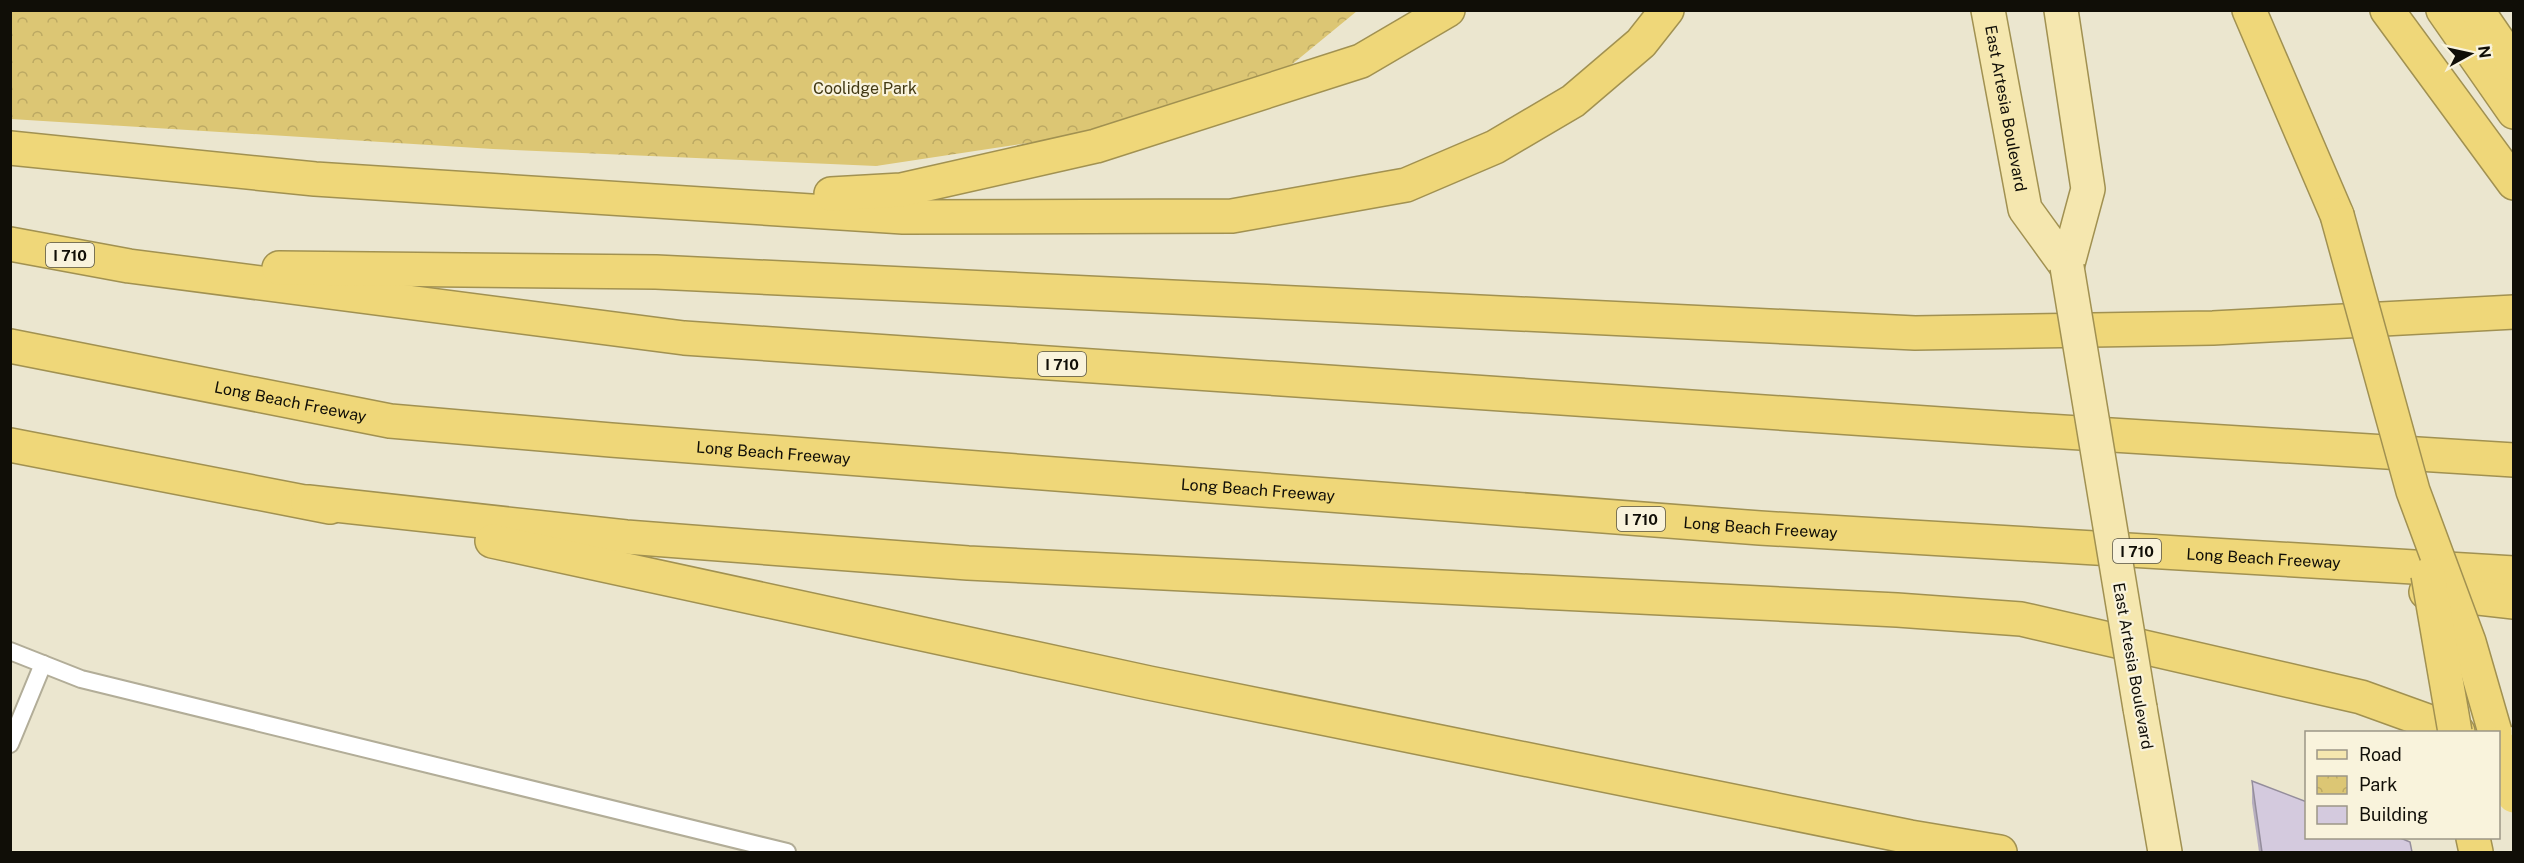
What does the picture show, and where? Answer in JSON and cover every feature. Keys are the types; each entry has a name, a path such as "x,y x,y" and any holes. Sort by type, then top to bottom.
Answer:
{"highway":[{"path":"696,202 901,190 1096,146 1361,61 1448,10"},
{"path":"10,148 315,179 903,217 1232,216 1406,185 1495,147 1573,101 1641,43 1667,10"},
{"path":"2249,10 2337,214 2413,491 2457,731"},
{"path":"2387,10 2513,183"},
{"path":"2443,10 2514,112"},
{"path":"2477,10 2514,64"},
{"name":"I 710","path":"10,244 129,266 684,338 1976,427 2514,460"},
{"path":"129,266 656,272 1915,333 2213,328 2514,312"},
{"name":"Long Beach Freeway","path":"10,346 390,421 1760,528 2514,573"},
{"path":"10,445 308,502 1149,683 1911,837 2000,852"},
{"path":"2413,491 2469,642 2495,731"},
{"path":"308,502 626,537 968,563 1898,610 2020,619 2361,697 2454,731"},
{"path":"1760,528 1853,553 2365,585 2514,602"},
{"path":"2500,746 2514,753"},
{"path":"2500,749 2514,795"}],"main road":[{"name":"East Artesia Boulevard","path":"1988,10 2025,209 2067,267"},
{"name":"East Artesia Boulevard","path":"2061,10 2088,189 2067,267 2165,852"}],"lane":[{"path":"10,651 81,680 787,852"},
{"path":"10,744 43,664"}],"green space":[{"name":"Coolidge Park","path":"10,11 1357,11 1290,66 1127,128 876,166 493,149 11,119"}],"building":[{"path":"2252,781 2305,801 2305,839 2403,839 2410,842 2412,852 2262,852"}]}
